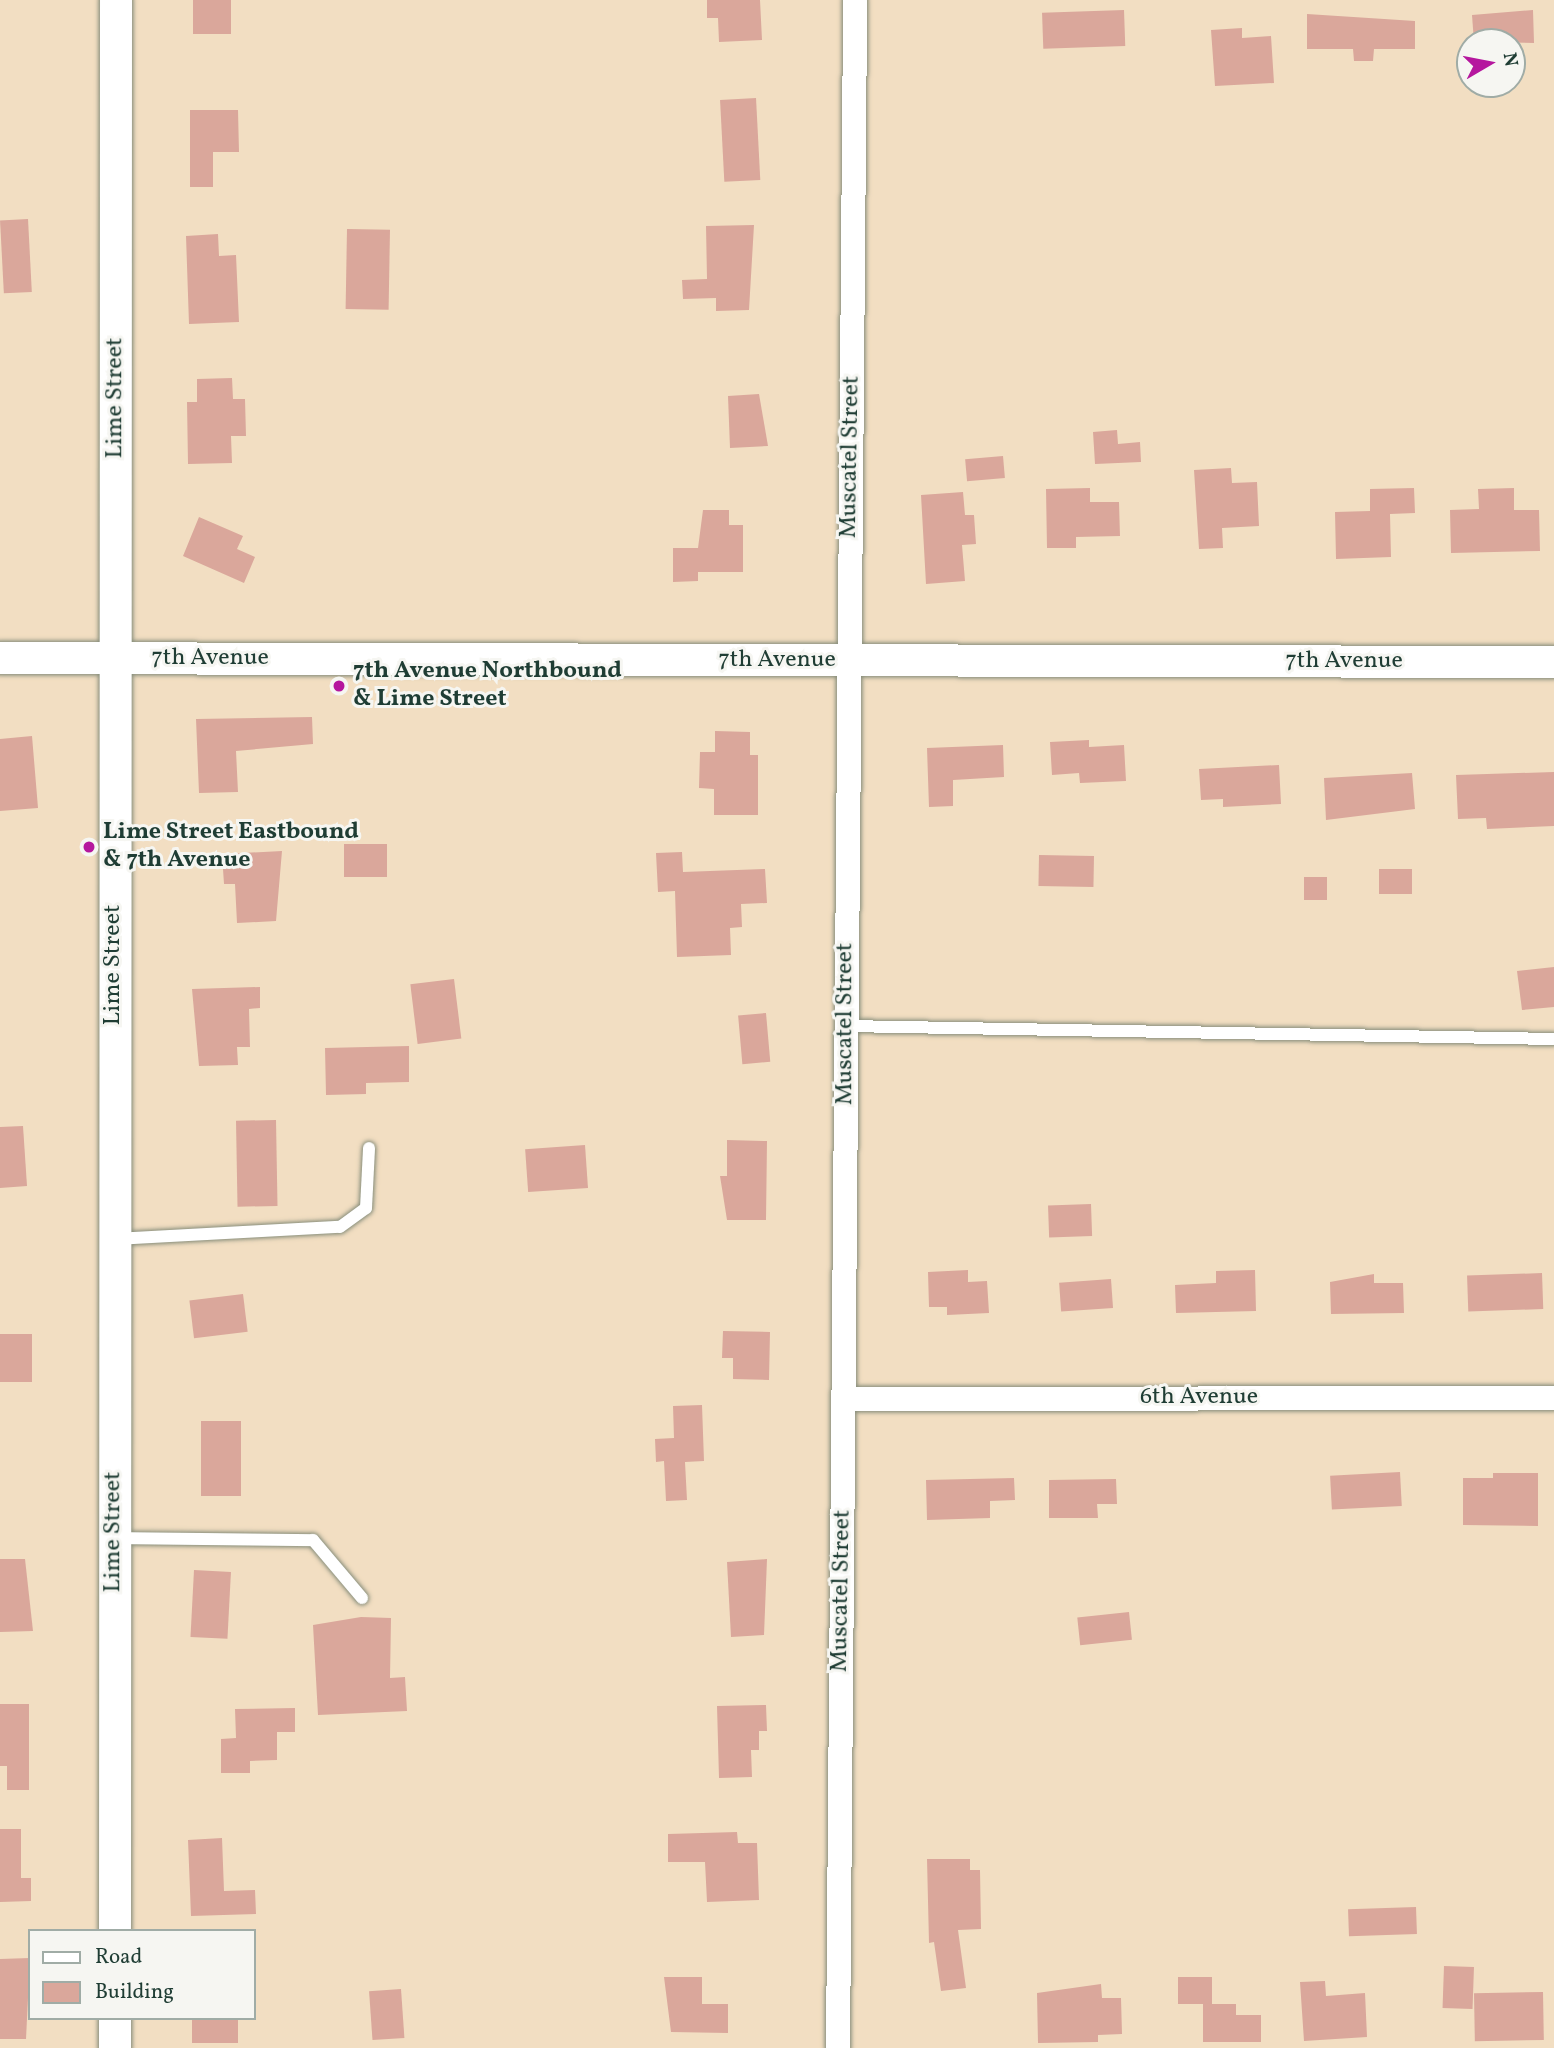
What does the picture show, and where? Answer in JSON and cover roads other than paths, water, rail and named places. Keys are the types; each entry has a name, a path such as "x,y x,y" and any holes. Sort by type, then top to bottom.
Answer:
{"street":[{"name":"Lime Street","path":"115,1929 116,0"},
{"name":"Muscatel Street","path":"838,2048 855,0"},
{"name":"7th Avenue","path":"0,658 1554,662"},
{"name":"6th Avenue","path":"844,1399 1554,1398"},
{"path":"115,2020 115,2048"}],"lane":[{"path":"846,1027 1554,1040"},
{"path":"114,1239 340,1227 366,1208 369,1148"},
{"path":"114,1538 313,1540 362,1598"}],"place":[{"name":"7th Avenue Northbound & Lime Street","path":"339,686"},
{"name":"Lime Street Eastbound & 7th Avenue","path":"89,847"}]}
